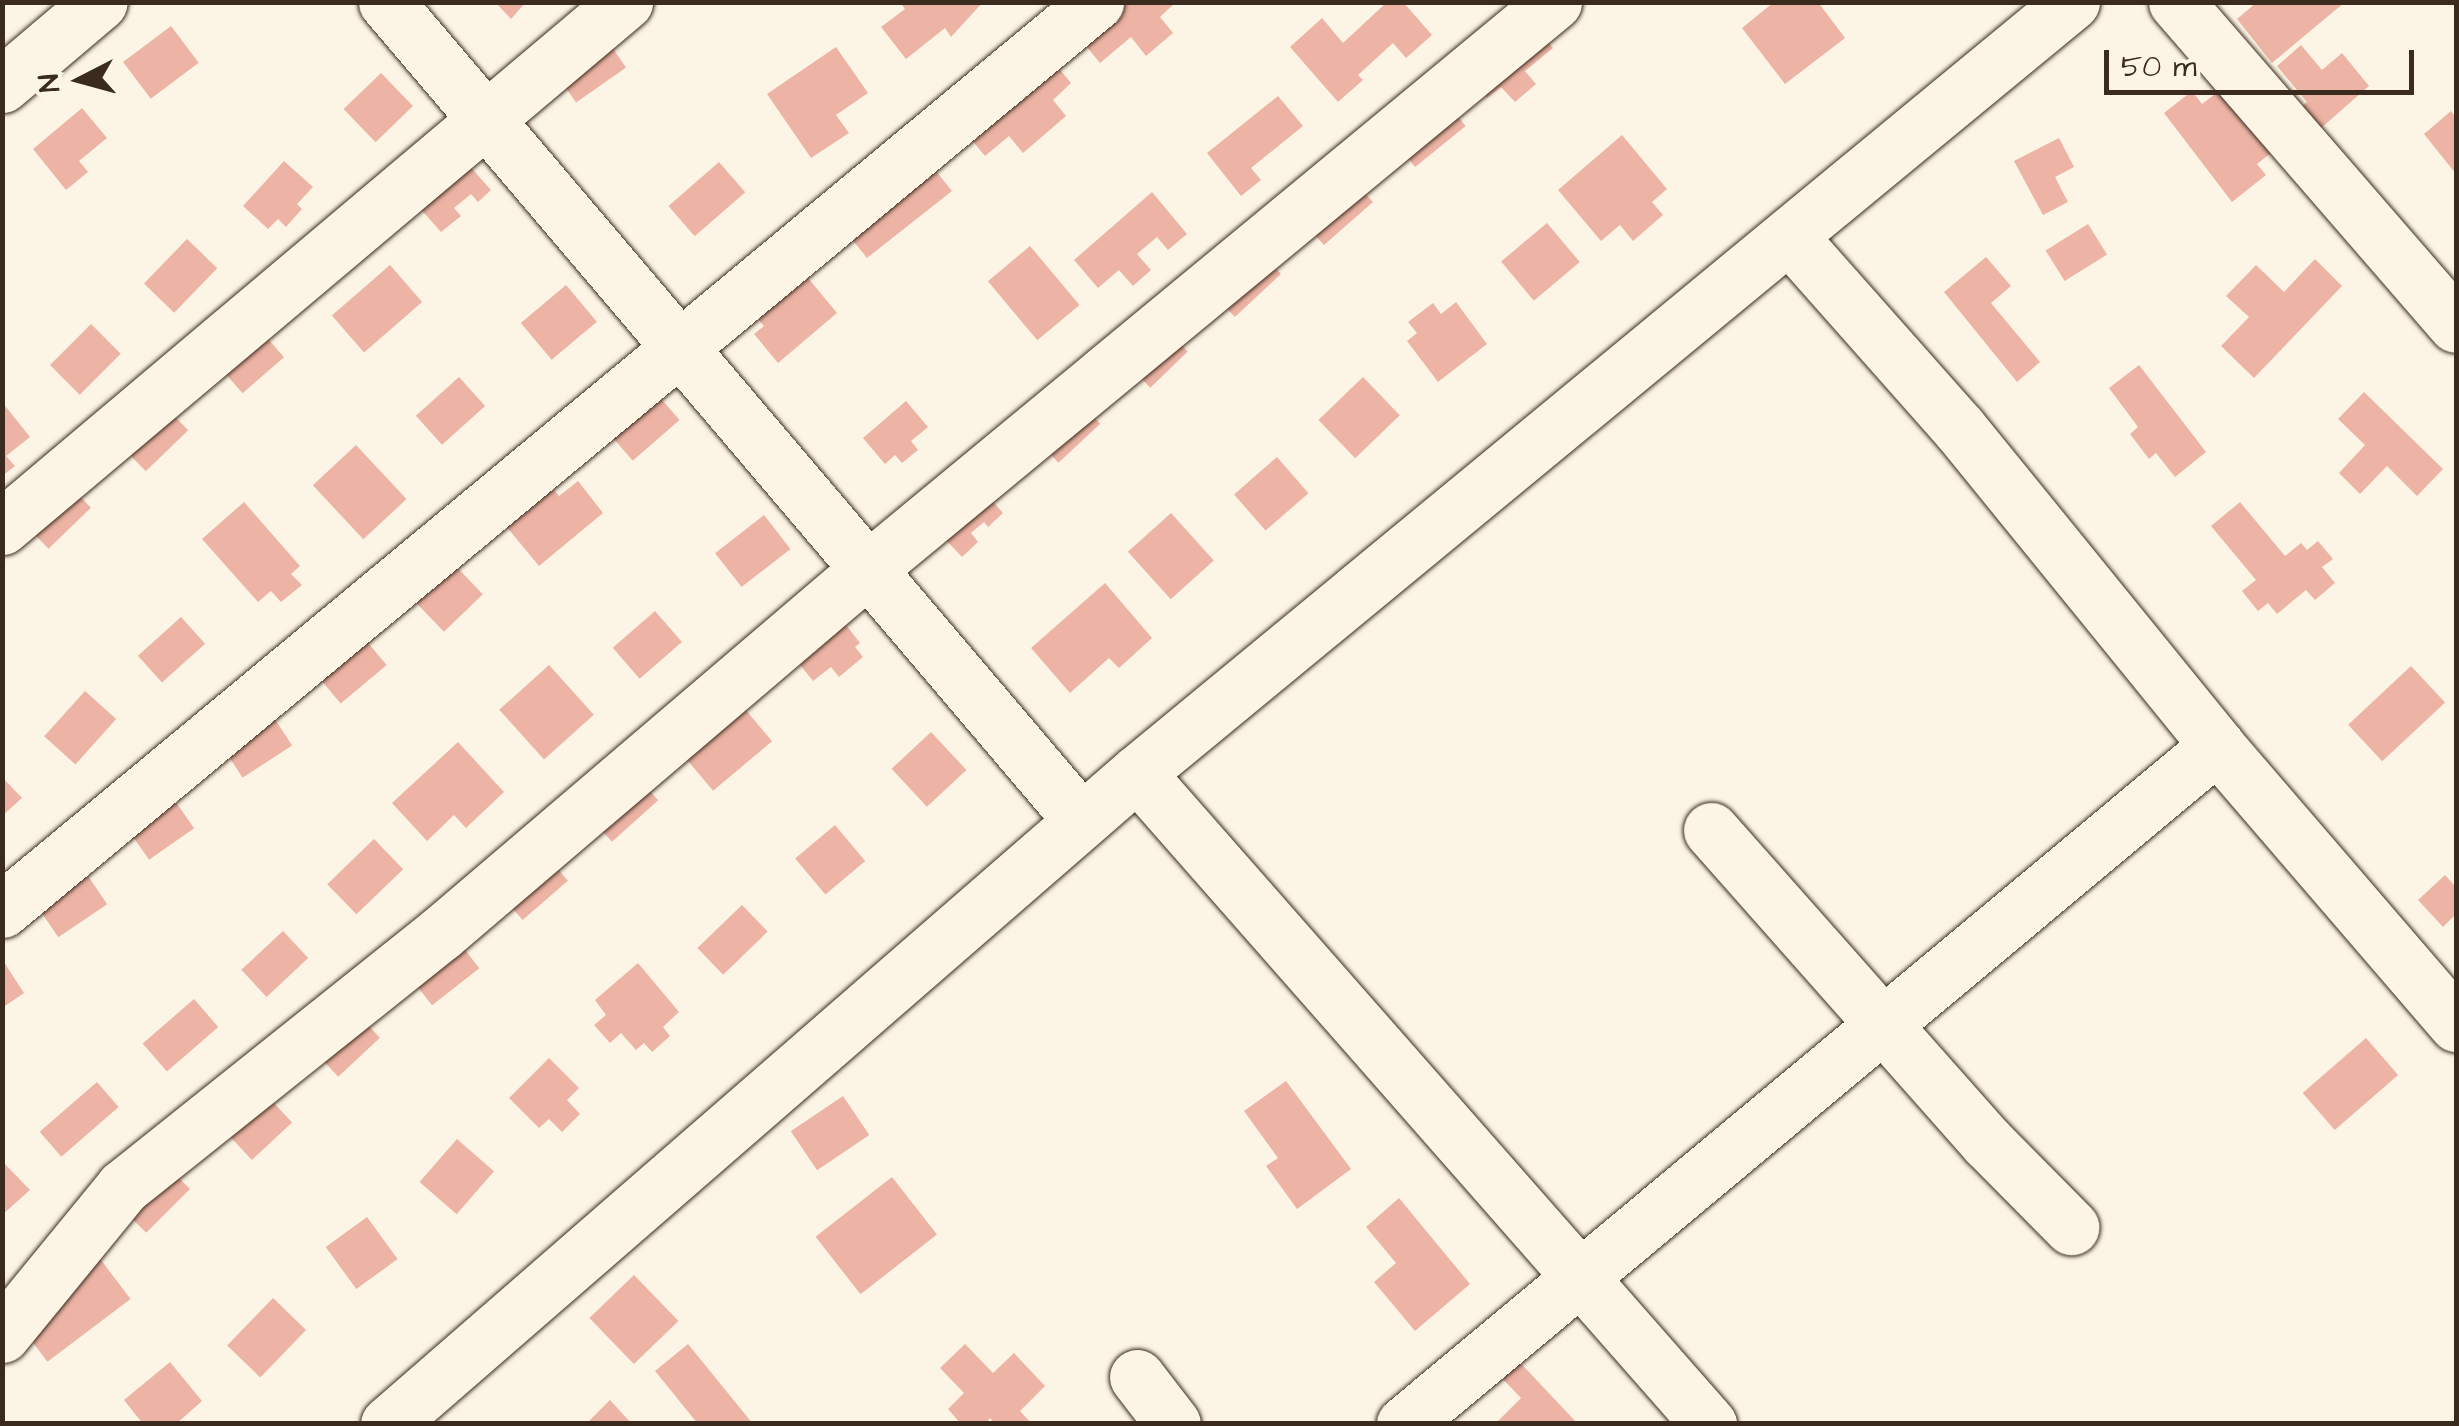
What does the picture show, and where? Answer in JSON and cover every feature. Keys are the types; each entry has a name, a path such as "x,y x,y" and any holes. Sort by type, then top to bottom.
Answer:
{"street":[{"path":"2,85 100,2"},
{"path":"386,2 1081,820"},
{"path":"2,527 625,2"},
{"path":"2,910 1096,2"},
{"path":"2,1334 123,1187 440,934 868,569 1554,2"},
{"path":"388,1424 1081,820 2072,2"},
{"path":"2176,2 2456,325"},
{"path":"1789,236 1958,428 2217,746 2456,1024"},
{"path":"1404,1424 1887,1026 2217,746"},
{"path":"1137,773 1709,1424"},
{"path":"1712,830 1987,1142 2071,1227"},
{"path":"1136,1377 1173,1424"}],"building":[{"path":"495,2 526,2 511,19"},
{"path":"900,2 983,2 951,37 945,28 906,59 881,27 905,9"},
{"path":"1115,2 1176,2 1160,17 1173,33 1146,56 1131,37 1100,63 1077,35"},
{"path":"1387,2 1403,2 1432,35 1406,58 1393,43 1358,75 1363,80 1338,102 1290,47 1322,18 1343,43"},
{"path":"1774,2 1818,2 1845,38 1785,84 1742,28"},
{"path":"2257,2 2345,2 2272,63 2237,19"},
{"path":"1527,17 1553,48 1525,71 1536,84 1515,102 1501,87 1487,98 1465,70"},
{"path":"171,26 199,63 151,99 123,62"},
{"path":"602,33 626,67 576,102 552,68"},
{"path":"2301,45 2322,70 2342,53 2369,86 2312,136 2293,114 2307,102 2277,66"},
{"path":"836,47 868,93 836,115 849,133 811,158 767,94"},
{"path":"1048,55 1071,83 1053,100 1066,116 1023,153 1009,136 985,156 961,127"},
{"path":"381,73 413,106 376,142 344,109"},
{"path":"2192,91 2202,104 2219,91 2248,128 2256,123 2276,149 2257,164 2266,175 2232,202 2164,113"},
{"path":"1278,96 1303,126 1251,168 1261,180 1241,196 1207,153"},
{"path":"1443,98 1466,126 1415,167 1392,139"},
{"path":"82,108 107,138 79,161 88,172 66,190 33,149"},
{"path":"2451,111 2456,118 2456,174 2424,134"},
{"path":"1622,135 1667,189 1652,202 1663,215 1633,241 1620,225 1601,241 1558,190"},
{"path":"2059,138 2074,167 2055,177 2068,202 2043,215 2014,161"},
{"path":"458,153 491,190 478,202 471,194 454,208 461,216 441,232 409,196"},
{"path":"923,155 952,191 867,258 843,228"},
{"path":"284,161 313,187 297,204 302,209 286,227 278,219 268,229 243,206"},
{"path":"719,162 745,192 695,236 668,206"},
{"path":"1348,175 1373,202 1324,245 1293,211"},
{"path":"1152,192 1187,234 1168,250 1157,237 1137,254 1151,270 1133,286 1119,270 1098,288 1074,260"},
{"path":"1547,223 1580,262 1534,301 1501,262"},
{"path":"2088,224 2107,255 2065,281 2046,250"},
{"path":"187,239 217,268 174,313 144,284"},
{"path":"1253,244 1281,274 1235,317 1207,287"},
{"path":"1030,246 1079,305 1037,340 988,281"},
{"path":"1986,257 2011,286 1991,303 2040,362 2017,382 1944,292"},
{"path":"2315,259 2342,286 2254,378 2221,346 2249,317 2226,296 2256,265 2284,292"},
{"path":"390,265 422,302 364,352 332,316"},
{"path":"799,267 837,313 778,363 754,334 764,326 749,309"},
{"path":"566,285 597,322 552,360 521,323"},
{"path":"1456,302 1487,344 1438,382 1407,341 1417,333 1408,322 1433,303 1441,314"},
{"path":"91,324 121,354 80,395 50,365"},
{"path":"1162,325 1188,352 1150,388 1125,361"},
{"path":"263,333 284,357 242,393 221,369"},
{"path":"2139,365 2206,452 2175,477 2156,453 2149,459 2130,434 2138,427 2109,388"},
{"path":"459,377 485,406 442,445 416,416"},
{"path":"1363,377 1400,415 1355,458 1318,420"},
{"path":"650,386 680,420 633,461 603,427"},
{"path":"2364,392 2443,469 2417,496 2387,466 2360,494 2339,473 2365,445 2338,419"},
{"path":"1077,399 1100,424 1059,463 1035,438"},
{"path":"159,400 188,430 146,471 117,441"},
{"path":"906,401 928,427 911,441 918,450 902,463 895,455 885,464 863,438"},
{"path":"2,402 30,437 6,456 15,466 2,476"},
{"path":"356,445 406,499 363,539 313,485"},
{"path":"1277,457 1308,493 1265,531 1234,494"},
{"path":"538,471 559,496 578,481 603,513 539,566 492,509"},
{"path":"974,480 1003,513 988,527 984,522 971,533 978,542 962,557 929,522"},
{"path":"68,484 91,508 48,549 26,525"},
{"path":"244,502 300,566 291,574 302,585 281,602 271,591 258,602 202,539"},
{"path":"2240,502 2285,556 2301,543 2307,550 2318,541 2333,559 2322,567 2335,583 2315,600 2306,590 2277,614 2268,603 2258,611 2242,591 2256,580 2211,526"},
{"path":"1171,513 1214,561 1171,599 1128,552"},
{"path":"764,515 790,549 742,587 715,553"},
{"path":"446,556 483,594 444,632 407,594"},
{"path":"1105,583 1152,638 1119,668 1109,658 1070,693 1031,648"},
{"path":"828,602 860,643 855,647 863,657 839,677 831,667 813,681 780,640"},
{"path":"655,611 682,642 640,679 613,648"},
{"path":"181,617 205,644 162,683 138,656"},
{"path":"359,632 387,665 341,704 313,671"},
{"path":"549,665 594,715 544,760 499,710"},
{"path":"2411,666 2445,703 2382,761 2348,725"},
{"path":"729,690 772,741 713,791 670,739"},
{"path":"85,691 116,719 75,764 44,736"},
{"path":"267,707 292,746 243,778 218,739"},
{"path":"931,732 966,770 927,807 892,769"},
{"path":"458,742 504,792 466,828 454,815 427,841 392,803"},
{"path":"630,769 658,800 612,842 584,810"},
{"path":"2,777 22,798 2,816"},
{"path":"166,788 194,828 149,860 121,820"},
{"path":"835,825 865,861 825,894 795,858"},
{"path":"374,839 403,869 356,914 327,884"},
{"path":"543,852 568,881 523,920 498,891"},
{"path":"82,867 107,904 58,937 33,900"},
{"path":"2445,875 2456,887 2456,914 2443,927 2418,900"},
{"path":"742,905 768,932 723,975 697,948"},
{"path":"283,931 308,958 267,997 241,970"},
{"path":"451,932 479,968 432,1005 404,969"},
{"path":"2,959 24,993 2,1008"},
{"path":"638,963 679,1012 663,1027 670,1036 652,1052 644,1043 636,1050 621,1033 610,1043 594,1025 606,1015 595,1000"},
{"path":"194,999 218,1027 167,1072 143,1044"},
{"path":"354,1010 380,1038 338,1077 312,1049"},
{"path":"2366,1038 2398,1075 2335,1130 2303,1093"},
{"path":"549,1058 579,1088 567,1100 580,1114 562,1132 549,1119 539,1128 509,1098"},
{"path":"1286,1081 1351,1169 1297,1209 1266,1166 1278,1158 1244,1111"},
{"path":"97,1082 119,1107 61,1157 40,1132"},
{"path":"258,1086 292,1123 252,1160 218,1124"},
{"path":"843,1096 869,1135 817,1170 791,1131"},
{"path":"457,1139 494,1171 457,1214 420,1182"},
{"path":"161,1160 190,1189 146,1233 117,1204"},
{"path":"2,1161 30,1190 2,1215"},
{"path":"892,1177 937,1235 861,1294 816,1237"},
{"path":"1399,1198 1470,1284 1415,1331 1374,1282 1396,1263 1366,1227"},
{"path":"367,1217 398,1259 356,1289 326,1247"},
{"path":"95,1252 131,1299 47,1362 12,1315"},
{"path":"634,1275 678,1321 634,1364 589,1318"},
{"path":"273,1298 306,1330 260,1377 227,1345"},
{"path":"688,1344 753,1424 698,1424 655,1371"},
{"path":"965,1344 993,1373 1014,1353 1045,1386 1020,1411 1032,1424 995,1424 990,1418 985,1424 961,1424 948,1409 964,1393 940,1368"},
{"path":"1509,1351 1578,1424 1495,1424 1521,1398 1492,1368"},
{"path":"170,1362 202,1401 176,1424 143,1424 124,1400"},
{"path":"610,1400 632,1424 586,1424"}]}
